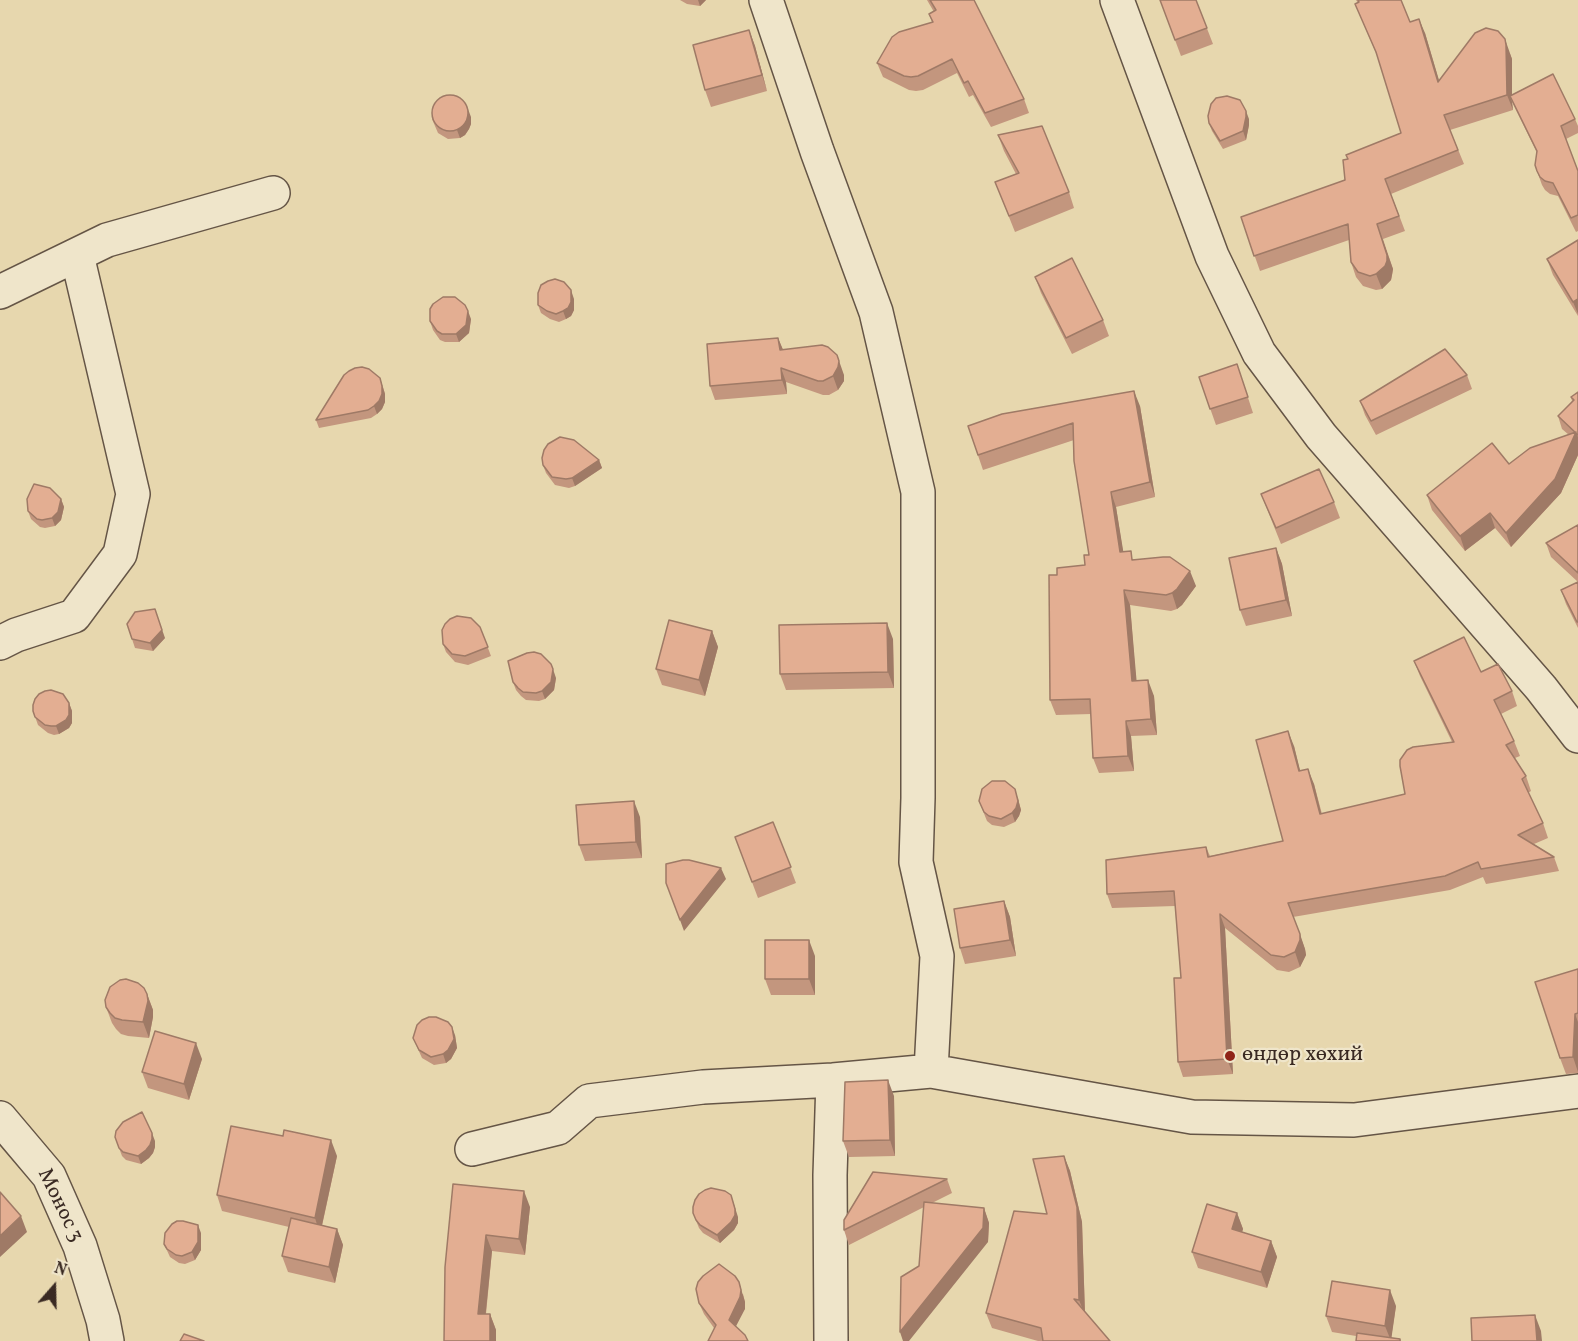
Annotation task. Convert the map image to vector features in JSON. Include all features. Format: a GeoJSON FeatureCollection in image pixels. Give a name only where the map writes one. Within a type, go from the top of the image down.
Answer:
{"type":"FeatureCollection","features":[{"type":"Feature","properties":{"kind":"street"},"geometry":{"type":"LineString","coordinates":[[766,0],[817,151],[876,312],[918,492],[916,862],[937,956],[931,1071]]}},
{"type":"Feature","properties":{"kind":"street"},"geometry":{"type":"LineString","coordinates":[[1117,0],[1212,256],[1259,353],[1321,436],[1541,688],[1578,736]]}},
{"type":"Feature","properties":{"kind":"street"},"geometry":{"type":"LineString","coordinates":[[0,292],[107,240],[273,193]]}},
{"type":"Feature","properties":{"kind":"street"},"geometry":{"type":"LineString","coordinates":[[0,643],[16,635],[74,616],[120,554],[133,494],[77,255]]}},
{"type":"Feature","properties":{"kind":"street"},"geometry":{"type":"LineString","coordinates":[[472,1149],[558,1128],[589,1101],[703,1087],[833,1080],[931,1071],[1192,1118],[1354,1120],[1578,1091]]}},
{"type":"Feature","properties":{"kind":"street"},"geometry":{"type":"LineString","coordinates":[[831,1341],[830,1175],[833,1080]]}},
{"type":"Feature","properties":{"kind":"street","name":"Монос 3"},"geometry":{"type":"LineString","coordinates":[[0,1118],[49,1176],[80,1246],[103,1320],[107,1341]]}},
{"type":"Feature","properties":{"kind":"building"},"geometry":{"type":"Polygon","coordinates":[[[930,0],[974,0],[1024,99],[985,113],[968,81],[964,83],[952,59],[918,76],[911,77],[877,63],[892,37],[899,32],[933,22],[929,14],[936,10],[930,0]]]}},
{"type":"Feature","properties":{"kind":"building"},"geometry":{"type":"Polygon","coordinates":[[[1160,0],[1196,0],[1207,28],[1175,40],[1160,0]]]}},
{"type":"Feature","properties":{"kind":"building"},"geometry":{"type":"Polygon","coordinates":[[[1358,0],[1401,0],[1410,22],[1419,19],[1438,82],[1475,33],[1486,28],[1498,31],[1505,39],[1506,45],[1507,95],[1444,115],[1458,150],[1385,179],[1399,216],[1377,224],[1387,261],[1376,274],[1370,276],[1358,272],[1351,262],[1348,224],[1254,256],[1241,217],[1345,180],[1343,160],[1348,159],[1346,155],[1401,133],[1376,52],[1355,4],[1359,2],[1358,0]]]}},
{"type":"Feature","properties":{"kind":"building"},"geometry":{"type":"Polygon","coordinates":[[[749,30],[762,75],[705,90],[693,45],[749,30]]]}},
{"type":"Feature","properties":{"kind":"building"},"geometry":{"type":"Polygon","coordinates":[[[1553,74],[1575,119],[1561,126],[1578,171],[1578,215],[1571,218],[1553,183],[1545,181],[1537,171],[1535,165],[1537,151],[1510,96],[1553,74]]]}},
{"type":"Feature","properties":{"kind":"building"},"geometry":{"type":"Polygon","coordinates":[[[450,95],[463,100],[468,113],[463,126],[450,131],[437,126],[432,113],[437,100],[450,95]]]}},
{"type":"Feature","properties":{"kind":"building"},"geometry":{"type":"Polygon","coordinates":[[[1227,96],[1240,100],[1246,111],[1246,117],[1243,131],[1220,141],[1209,123],[1208,116],[1211,104],[1216,98],[1227,96]]]}},
{"type":"Feature","properties":{"kind":"building"},"geometry":{"type":"Polygon","coordinates":[[[1042,126],[1069,192],[1009,216],[995,182],[1019,173],[998,135],[1042,126]]]}},
{"type":"Feature","properties":{"kind":"building"},"geometry":{"type":"Polygon","coordinates":[[[1578,240],[1578,299],[1573,302],[1547,259],[1578,240]]]}},
{"type":"Feature","properties":{"kind":"building"},"geometry":{"type":"Polygon","coordinates":[[[1072,258],[1103,320],[1066,338],[1035,277],[1072,258]]]}},
{"type":"Feature","properties":{"kind":"building"},"geometry":{"type":"Polygon","coordinates":[[[555,279],[564,282],[571,290],[571,302],[568,308],[556,314],[538,305],[541,285],[555,279]]]}},
{"type":"Feature","properties":{"kind":"building"},"geometry":{"type":"Polygon","coordinates":[[[443,297],[455,297],[465,305],[468,311],[466,325],[456,334],[442,334],[430,321],[430,309],[443,297]]]}},
{"type":"Feature","properties":{"kind":"building"},"geometry":{"type":"Polygon","coordinates":[[[778,338],[780,350],[822,345],[828,347],[837,355],[839,361],[833,376],[818,381],[781,368],[782,380],[710,386],[707,344],[778,338]]]}},
{"type":"Feature","properties":{"kind":"building"},"geometry":{"type":"Polygon","coordinates":[[[1445,349],[1467,375],[1371,421],[1360,401],[1445,349]]]}},
{"type":"Feature","properties":{"kind":"building"},"geometry":{"type":"Polygon","coordinates":[[[1237,364],[1248,397],[1210,409],[1199,377],[1237,364]]]}},
{"type":"Feature","properties":{"kind":"building"},"geometry":{"type":"Polygon","coordinates":[[[355,368],[369,369],[380,378],[382,394],[379,401],[368,410],[316,420],[344,375],[355,368]]]}},
{"type":"Feature","properties":{"kind":"building"},"geometry":{"type":"Polygon","coordinates":[[[1134,391],[1150,482],[1111,492],[1120,552],[1131,551],[1132,560],[1170,557],[1190,571],[1177,589],[1166,595],[1124,590],[1132,681],[1148,680],[1151,719],[1126,721],[1128,756],[1093,758],[1090,699],[1050,700],[1049,575],[1057,575],[1057,568],[1085,565],[1084,555],[1089,555],[1074,461],[1073,423],[978,455],[968,426],[1002,414],[1134,391]]]}},
{"type":"Feature","properties":{"kind":"building"},"geometry":{"type":"Polygon","coordinates":[[[1578,392],[1578,435],[1558,416],[1574,400],[1571,397],[1578,392]]]}},
{"type":"Feature","properties":{"kind":"building"},"geometry":{"type":"Polygon","coordinates":[[[1576,432],[1555,479],[1506,533],[1490,513],[1460,536],[1427,495],[1492,443],[1509,464],[1530,448],[1576,432]]]}},
{"type":"Feature","properties":{"kind":"building"},"geometry":{"type":"Polygon","coordinates":[[[560,437],[574,440],[599,460],[572,478],[552,477],[543,465],[542,458],[548,444],[560,437]]]}},
{"type":"Feature","properties":{"kind":"building"},"geometry":{"type":"Polygon","coordinates":[[[1319,469],[1334,502],[1276,528],[1261,494],[1319,469]]]}},
{"type":"Feature","properties":{"kind":"building"},"geometry":{"type":"Polygon","coordinates":[[[34,484],[50,488],[61,499],[58,512],[52,518],[37,519],[28,511],[27,499],[34,484]]]}},
{"type":"Feature","properties":{"kind":"building"},"geometry":{"type":"Polygon","coordinates":[[[1578,525],[1578,573],[1546,543],[1578,525]]]}},
{"type":"Feature","properties":{"kind":"building"},"geometry":{"type":"Polygon","coordinates":[[[1276,548],[1286,600],[1240,610],[1229,558],[1276,548]]]}},
{"type":"Feature","properties":{"kind":"building"},"geometry":{"type":"Polygon","coordinates":[[[1578,582],[1578,622],[1577,622],[1561,590],[1578,582]]]}},
{"type":"Feature","properties":{"kind":"building"},"geometry":{"type":"Polygon","coordinates":[[[155,609],[162,630],[150,643],[132,639],[127,624],[135,612],[155,609]]]}},
{"type":"Feature","properties":{"kind":"building"},"geometry":{"type":"Polygon","coordinates":[[[457,616],[471,618],[480,627],[488,647],[465,656],[452,654],[443,644],[442,630],[450,619],[457,616]]]}},
{"type":"Feature","properties":{"kind":"building"},"geometry":{"type":"Polygon","coordinates":[[[669,620],[712,631],[699,680],[656,669],[669,620]]]}},
{"type":"Feature","properties":{"kind":"building"},"geometry":{"type":"Polygon","coordinates":[[[887,623],[888,672],[780,674],[779,625],[887,623]]]}},
{"type":"Feature","properties":{"kind":"building"},"geometry":{"type":"Polygon","coordinates":[[[1464,637],[1481,672],[1498,664],[1512,691],[1494,700],[1514,741],[1506,745],[1526,776],[1522,779],[1543,823],[1518,835],[1554,857],[1481,869],[1478,862],[1445,876],[1288,903],[1300,934],[1300,940],[1295,952],[1284,957],[1271,955],[1220,914],[1227,1059],[1178,1062],[1174,978],[1181,978],[1174,891],[1107,894],[1106,860],[1206,847],[1208,857],[1283,841],[1256,740],[1288,731],[1299,771],[1308,769],[1320,814],[1405,794],[1400,760],[1407,750],[1413,747],[1454,742],[1414,661],[1464,637]]]}},
{"type":"Feature","properties":{"kind":"building"},"geometry":{"type":"Polygon","coordinates":[[[534,652],[541,654],[551,664],[553,669],[551,682],[542,691],[523,692],[513,682],[508,661],[534,652]]]}},
{"type":"Feature","properties":{"kind":"building"},"geometry":{"type":"Polygon","coordinates":[[[51,690],[63,694],[69,703],[69,715],[66,720],[56,726],[45,725],[35,717],[33,711],[35,699],[39,694],[51,690]]]}},
{"type":"Feature","properties":{"kind":"building"},"geometry":{"type":"Polygon","coordinates":[[[992,781],[1005,781],[1015,789],[1018,801],[1012,813],[1001,819],[984,812],[979,801],[982,789],[992,781]]]}},
{"type":"Feature","properties":{"kind":"building"},"geometry":{"type":"Polygon","coordinates":[[[634,801],[636,842],[579,845],[576,805],[634,801]]]}},
{"type":"Feature","properties":{"kind":"building"},"geometry":{"type":"Polygon","coordinates":[[[773,822],[791,867],[752,882],[735,837],[773,822]]]}},
{"type":"Feature","properties":{"kind":"building"},"geometry":{"type":"Polygon","coordinates":[[[683,860],[721,868],[680,920],[666,883],[666,864],[683,860]]]}},
{"type":"Feature","properties":{"kind":"building"},"geometry":{"type":"Polygon","coordinates":[[[1004,901],[1010,940],[960,948],[954,909],[1004,901]]]}},
{"type":"Feature","properties":{"kind":"building"},"geometry":{"type":"Polygon","coordinates":[[[765,940],[809,940],[809,979],[765,979],[765,940]]]}},
{"type":"Feature","properties":{"kind":"building"},"geometry":{"type":"Polygon","coordinates":[[[1578,969],[1578,1013],[1575,1014],[1573,1057],[1560,1058],[1535,982],[1578,969]]]}},
{"type":"Feature","properties":{"kind":"building"},"geometry":{"type":"Polygon","coordinates":[[[126,979],[138,983],[147,994],[148,1001],[143,1022],[115,1018],[106,1007],[105,1000],[110,987],[126,979]]]}},
{"type":"Feature","properties":{"kind":"building"},"geometry":{"type":"Polygon","coordinates":[[[429,1017],[448,1022],[452,1027],[454,1039],[443,1054],[431,1057],[419,1050],[413,1038],[417,1025],[429,1017]]]}},
{"type":"Feature","properties":{"kind":"building"},"geometry":{"type":"Polygon","coordinates":[[[155,1031],[196,1043],[184,1084],[142,1072],[155,1031]]]}},
{"type":"Feature","properties":{"kind":"building"},"geometry":{"type":"Polygon","coordinates":[[[888,1080],[890,1140],[843,1141],[845,1082],[888,1080]]]}},
{"type":"Feature","properties":{"kind":"building"},"geometry":{"type":"Polygon","coordinates":[[[142,1112],[152,1133],[150,1145],[138,1156],[123,1152],[115,1137],[116,1131],[123,1122],[142,1112]]]}},
{"type":"Feature","properties":{"kind":"building"},"geometry":{"type":"Polygon","coordinates":[[[231,1126],[283,1136],[284,1130],[331,1140],[315,1218],[217,1195],[231,1126]]]}},
{"type":"Feature","properties":{"kind":"building"},"geometry":{"type":"Polygon","coordinates":[[[1064,1156],[1077,1207],[1079,1300],[1074,1299],[1110,1341],[1043,1341],[1041,1328],[986,1313],[1014,1211],[1047,1214],[1033,1159],[1064,1156]]]}},
{"type":"Feature","properties":{"kind":"building"},"geometry":{"type":"Polygon","coordinates":[[[873,1172],[947,1179],[844,1230],[844,1220],[873,1172]]]}},
{"type":"Feature","properties":{"kind":"building"},"geometry":{"type":"Polygon","coordinates":[[[453,1184],[524,1191],[519,1239],[486,1235],[478,1314],[490,1314],[490,1341],[444,1341],[445,1267],[453,1184]]]}},
{"type":"Feature","properties":{"kind":"building"},"geometry":{"type":"Polygon","coordinates":[[[711,1188],[731,1195],[735,1209],[731,1222],[717,1235],[700,1225],[693,1213],[695,1200],[699,1194],[711,1188]]]}},
{"type":"Feature","properties":{"kind":"building"},"geometry":{"type":"Polygon","coordinates":[[[0,1192],[21,1216],[0,1236],[0,1192]]]}},
{"type":"Feature","properties":{"kind":"building"},"geometry":{"type":"Polygon","coordinates":[[[924,1202],[984,1208],[983,1228],[900,1332],[901,1277],[919,1266],[924,1202]]]}},
{"type":"Feature","properties":{"kind":"building"},"geometry":{"type":"Polygon","coordinates":[[[1207,1204],[1237,1213],[1232,1229],[1271,1241],[1261,1272],[1192,1252],[1207,1204]]]}},
{"type":"Feature","properties":{"kind":"building"},"geometry":{"type":"Polygon","coordinates":[[[291,1218],[337,1229],[329,1267],[282,1256],[291,1218]]]}},
{"type":"Feature","properties":{"kind":"building"},"geometry":{"type":"Polygon","coordinates":[[[177,1221],[198,1225],[198,1242],[192,1252],[182,1256],[167,1249],[164,1244],[165,1233],[177,1221]]]}},
{"type":"Feature","properties":{"kind":"building"},"geometry":{"type":"Polygon","coordinates":[[[719,1264],[739,1282],[740,1297],[729,1320],[745,1335],[748,1341],[708,1341],[716,1325],[699,1303],[696,1289],[703,1276],[719,1264]]]}},
{"type":"Feature","properties":{"kind":"building"},"geometry":{"type":"Polygon","coordinates":[[[1332,1281],[1390,1290],[1385,1326],[1326,1316],[1332,1281]]]}},
{"type":"Feature","properties":{"kind":"building"},"geometry":{"type":"Polygon","coordinates":[[[1535,1315],[1537,1341],[1472,1341],[1471,1318],[1535,1315]]]}},
{"type":"Feature","properties":{"kind":"building"},"geometry":{"type":"Polygon","coordinates":[[[1357,1333],[1400,1339],[1400,1341],[1356,1341],[1357,1333]]]}},
{"type":"Feature","properties":{"kind":"building"},"geometry":{"type":"Polygon","coordinates":[[[184,1334],[204,1341],[180,1341],[184,1334]]]}},
{"type":"Feature","properties":{"kind":"place","name":"өндөр хөхий"},"geometry":{"type":"Point","coordinates":[1230,1056]}}]}
